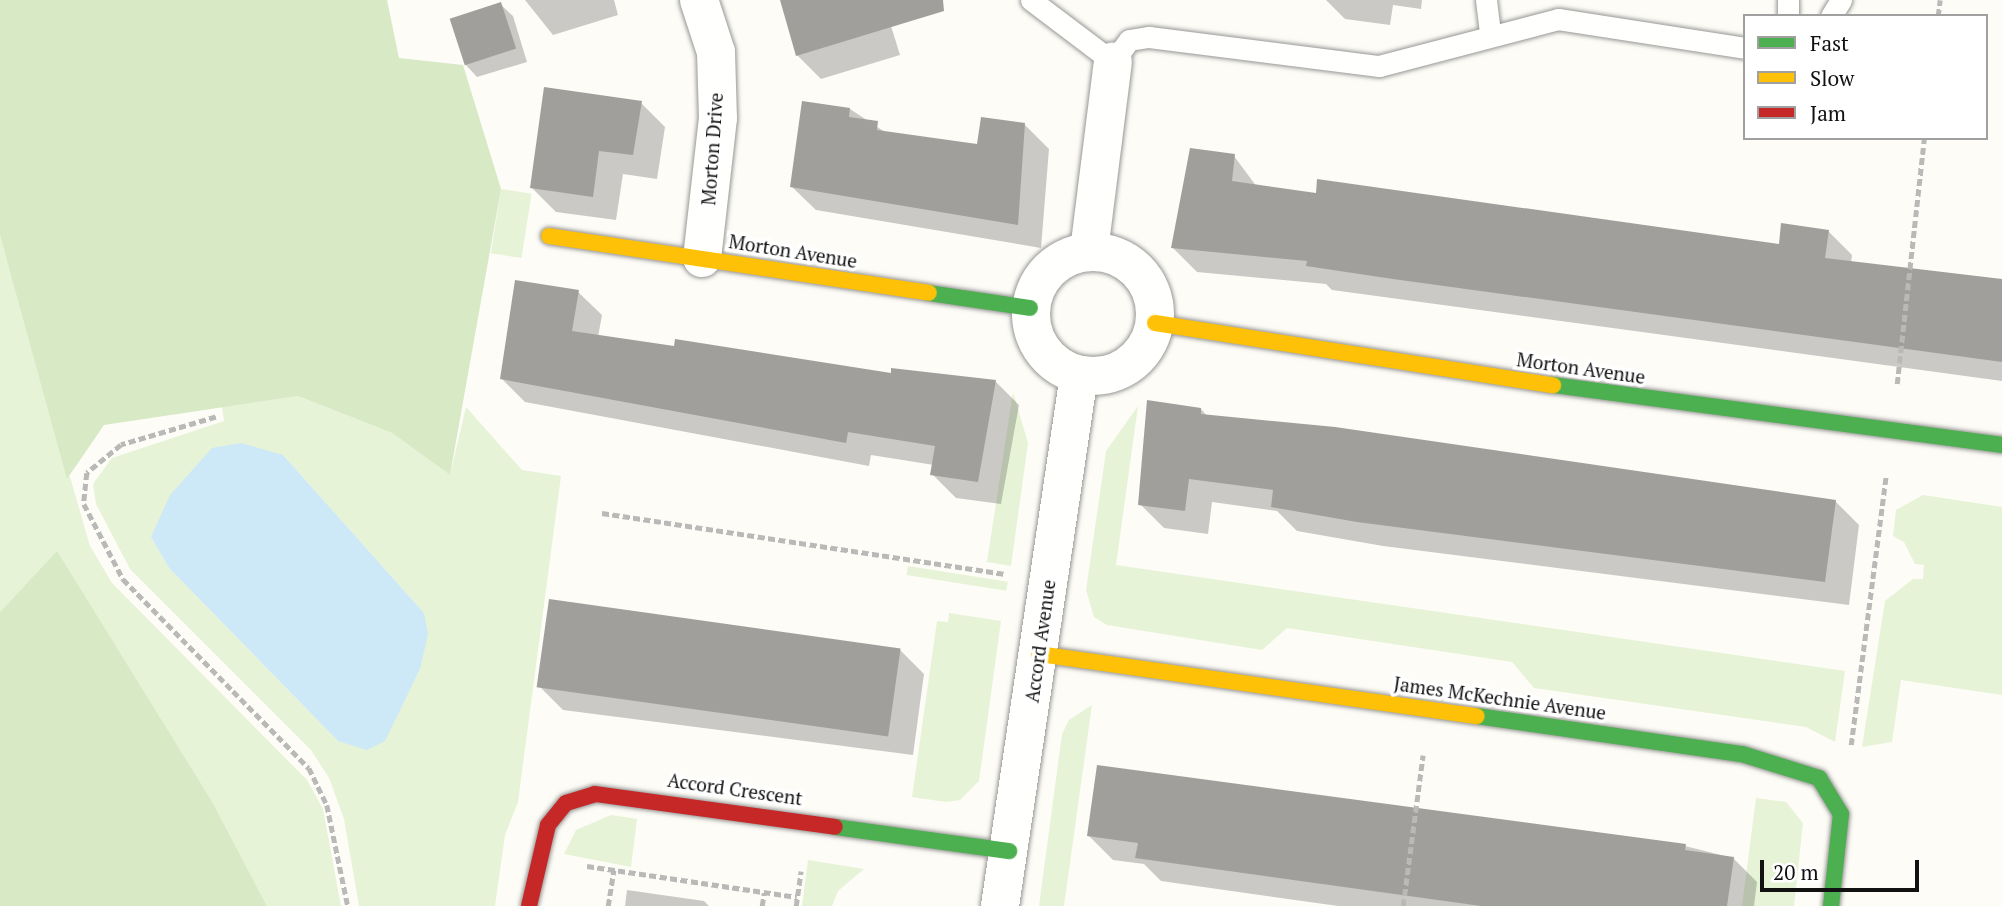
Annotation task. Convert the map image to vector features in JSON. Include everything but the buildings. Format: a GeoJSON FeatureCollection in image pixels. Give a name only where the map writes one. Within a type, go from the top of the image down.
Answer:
{"type":"FeatureCollection","features":[{"type":"Feature","properties":{"kind":"street","name":"Morton Drive"},"geometry":{"type":"LineString","coordinates":[[699,0],[716,52],[718,118],[702,258]]}},
{"type":"Feature","properties":{"kind":"street"},"geometry":{"type":"LineString","coordinates":[[1088,251],[1113,62]]}},
{"type":"Feature","properties":{"kind":"street","name":"Morton Avenue"},"geometry":{"type":"LineString","coordinates":[[549,236],[1030,308]]}},
{"type":"Feature","properties":{"kind":"street"},"geometry":{"type":"LineString","coordinates":[[1088,251],[1130,263],[1146,279],[1155,323],[1149,343],[1128,366],[1100,377],[1079,375],[1062,369],[1037,343],[1030,308],[1050,269],[1088,251]]}},
{"type":"Feature","properties":{"kind":"street","name":"Morton Avenue"},"geometry":{"type":"LineString","coordinates":[[1155,323],[2002,445]]}},
{"type":"Feature","properties":{"kind":"street","name":"Accord Avenue"},"geometry":{"type":"LineString","coordinates":[[1000,906],[1079,375]]}},
{"type":"Feature","properties":{"kind":"street","name":"James McKechnie Avenue"},"geometry":{"type":"LineString","coordinates":[[1039,654],[1742,754],[1819,778],[1842,814]]}},
{"type":"Feature","properties":{"kind":"street","name":"Accord Crescent"},"geometry":{"type":"LineString","coordinates":[[529,906],[536,859],[548,825],[566,803],[596,794],[1009,851]]}},
{"type":"Feature","properties":{"kind":"street"},"geometry":{"type":"LineString","coordinates":[[1831,906],[1842,814]]}},
{"type":"Feature","properties":{"kind":"lane"},"geometry":{"type":"LineString","coordinates":[[1031,0],[1113,62],[1129,40],[1149,37],[1379,66],[1490,32],[1558,19],[1743,48]]}},
{"type":"Feature","properties":{"kind":"lane"},"geometry":{"type":"LineString","coordinates":[[1486,0],[1490,32]]}},
{"type":"Feature","properties":{"kind":"path"},"geometry":{"type":"LineString","coordinates":[[1842,814],[1892,430],[1924,140]]}},
{"type":"Feature","properties":{"kind":"path"},"geometry":{"type":"LineString","coordinates":[[216,417],[121,446],[86,473],[84,504],[123,579],[309,768],[327,805],[348,906]]}},
{"type":"Feature","properties":{"kind":"path"},"geometry":{"type":"LineString","coordinates":[[602,513],[1049,582]]}},
{"type":"Feature","properties":{"kind":"path"},"geometry":{"type":"LineString","coordinates":[[1403,906],[1430,709]]}},
{"type":"Feature","properties":{"kind":"path"},"geometry":{"type":"LineString","coordinates":[[536,859],[797,897]]}},
{"type":"Feature","properties":{"kind":"path"},"geometry":{"type":"LineString","coordinates":[[608,906],[614,870]]}},
{"type":"Feature","properties":{"kind":"path"},"geometry":{"type":"LineString","coordinates":[[762,906],[764,892]]}},
{"type":"Feature","properties":{"kind":"green space"},"geometry":{"type":"Polygon","coordinates":[[[0,0],[387,0],[399,58],[463,65],[501,189],[450,475],[392,433],[298,396],[104,425],[67,479],[0,235],[0,0]]]}},
{"type":"Feature","properties":{"kind":"green space"},"geometry":{"type":"Polygon","coordinates":[[[501,189],[532,194],[521,258],[491,253],[501,189]]]}},
{"type":"Feature","properties":{"kind":"green space"},"geometry":{"type":"Polygon","coordinates":[[[0,235],[90,546],[112,583],[307,780],[323,809],[341,906],[267,906],[213,803],[57,552],[0,612],[0,235]]]}},
{"type":"Feature","properties":{"kind":"green space"},"geometry":{"type":"Polygon","coordinates":[[[1013,392],[1028,443],[1011,566],[987,562],[1013,392]]]}},
{"type":"Feature","properties":{"kind":"green space"},"geometry":{"type":"Polygon","coordinates":[[[298,396],[392,433],[450,475],[466,407],[522,470],[561,476],[518,802],[505,835],[495,906],[359,906],[344,819],[329,778],[311,750],[130,569],[96,504],[93,484],[112,458],[224,421],[222,407],[298,396]],[[283,455],[151,537],[169,568],[338,741],[384,741],[420,669],[424,613],[283,455]]]}},
{"type":"Feature","properties":{"kind":"green space"},"geometry":{"type":"Polygon","coordinates":[[[1138,406],[1116,565],[1845,671],[1835,742],[1806,727],[1534,688],[1512,662],[1287,628],[1262,650],[1107,625],[1094,617],[1086,590],[1106,451],[1138,406]]]}},
{"type":"Feature","properties":{"kind":"green space"},"geometry":{"type":"Polygon","coordinates":[[[1923,495],[2002,507],[2002,695],[1901,680],[1892,742],[1862,747],[1885,601],[1913,579],[1923,579],[1924,565],[1915,564],[1904,542],[1893,536],[1896,510],[1923,495]]]}},
{"type":"Feature","properties":{"kind":"green space"},"geometry":{"type":"Polygon","coordinates":[[[57,551],[213,803],[267,906],[0,906],[0,612],[57,551]]]}},
{"type":"Feature","properties":{"kind":"green space"},"geometry":{"type":"Polygon","coordinates":[[[908,566],[1008,582],[1006,591],[907,575],[908,566]]]}},
{"type":"Feature","properties":{"kind":"green space"},"geometry":{"type":"Polygon","coordinates":[[[949,613],[1001,621],[979,781],[960,800],[946,802],[912,797],[937,621],[948,622],[949,613]]]}},
{"type":"Feature","properties":{"kind":"green space"},"geometry":{"type":"Polygon","coordinates":[[[1092,705],[1064,906],[1039,906],[1062,734],[1069,720],[1092,705]]]}},
{"type":"Feature","properties":{"kind":"green space"},"geometry":{"type":"Polygon","coordinates":[[[1756,798],[1786,802],[1803,823],[1794,906],[1742,906],[1756,798]]]}},
{"type":"Feature","properties":{"kind":"green space"},"geometry":{"type":"Polygon","coordinates":[[[611,815],[637,819],[631,867],[564,854],[576,830],[611,815]]]}},
{"type":"Feature","properties":{"kind":"green space"},"geometry":{"type":"Polygon","coordinates":[[[808,860],[864,869],[838,891],[832,906],[802,906],[808,860]]]}},
{"type":"Feature","properties":{"kind":"water"},"geometry":{"type":"Polygon","coordinates":[[[241,443],[283,455],[424,613],[428,634],[420,669],[385,741],[367,750],[338,741],[169,568],[151,537],[170,495],[212,448],[241,443]]]}},
{"type":"Feature","properties":{"kind":"traffic: fast"},"geometry":{"type":"LineString","coordinates":[[929,293],[1030,308]]}},
{"type":"Feature","properties":{"kind":"traffic: fast"},"geometry":{"type":"LineString","coordinates":[[1553,385],[2002,445]]}},
{"type":"Feature","properties":{"kind":"traffic: fast"},"geometry":{"type":"LineString","coordinates":[[1477,716],[1742,754],[1819,778],[1841,814],[1831,906]]}},
{"type":"Feature","properties":{"kind":"traffic: fast"},"geometry":{"type":"LineString","coordinates":[[835,827],[1009,851]]}},
{"type":"Feature","properties":{"kind":"traffic: slow"},"geometry":{"type":"LineString","coordinates":[[549,236],[929,293]]}},
{"type":"Feature","properties":{"kind":"traffic: slow"},"geometry":{"type":"LineString","coordinates":[[1155,323],[1553,385]]}},
{"type":"Feature","properties":{"kind":"traffic: slow"},"geometry":{"type":"LineString","coordinates":[[1039,654],[1477,716]]}},
{"type":"Feature","properties":{"kind":"traffic: jam"},"geometry":{"type":"LineString","coordinates":[[529,906],[548,825],[566,803],[595,794],[835,827]]}}]}
